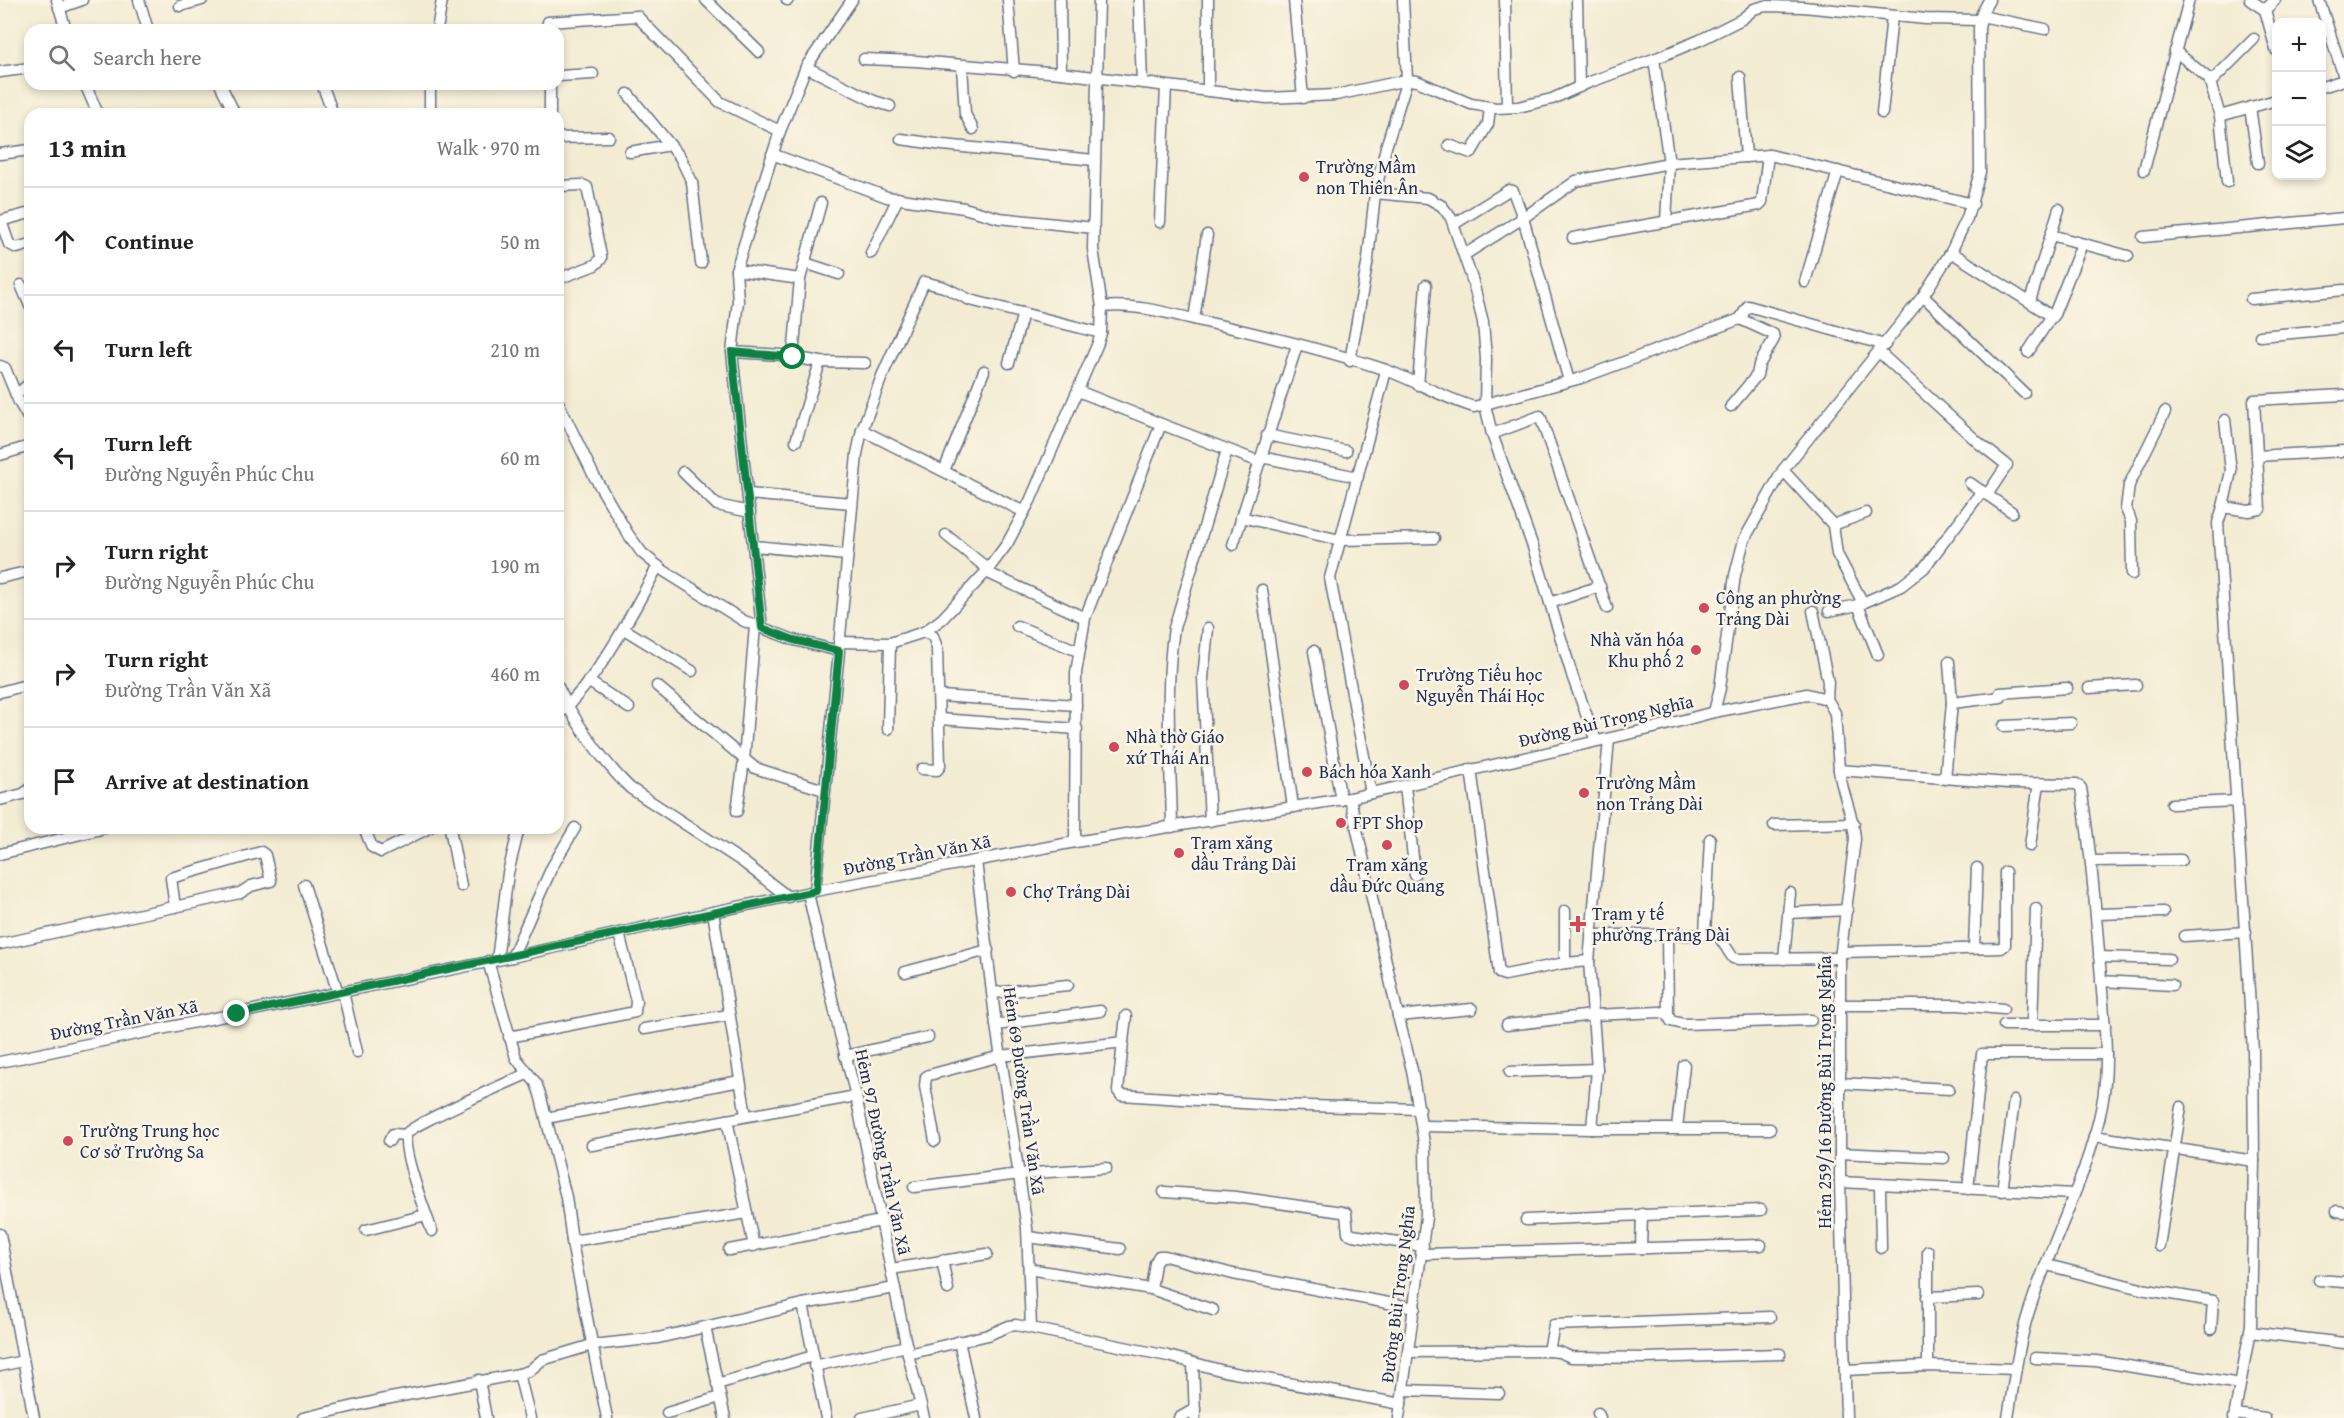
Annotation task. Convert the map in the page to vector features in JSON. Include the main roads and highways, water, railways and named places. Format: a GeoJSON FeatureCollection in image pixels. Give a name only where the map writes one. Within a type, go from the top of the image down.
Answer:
{"type":"FeatureCollection","features":[{"type":"Feature","properties":{"kind":"place","name":"Trường Mầm non Thiên Ân"},"geometry":{"type":"Point","coordinates":[1304,177]}},
{"type":"Feature","properties":{"kind":"place","name":"Công an phường Trảng Dài"},"geometry":{"type":"Point","coordinates":[1704,608]}},
{"type":"Feature","properties":{"kind":"place","name":"Nhà văn hóa Khu phố 2"},"geometry":{"type":"Point","coordinates":[1696,650]}},
{"type":"Feature","properties":{"kind":"place","name":"Trường Tiểu học Nguyễn Thái Học"},"geometry":{"type":"Point","coordinates":[1404,685]}},
{"type":"Feature","properties":{"kind":"place","name":"Nhà thờ Giáo xứ Thái An"},"geometry":{"type":"Point","coordinates":[1114,747]}},
{"type":"Feature","properties":{"kind":"place","name":"Bách hóa Xanh"},"geometry":{"type":"Point","coordinates":[1307,772]}},
{"type":"Feature","properties":{"kind":"place","name":"Trường Mầm non Trảng Dài"},"geometry":{"type":"Point","coordinates":[1584,793]}},
{"type":"Feature","properties":{"kind":"place","name":"FPT Shop"},"geometry":{"type":"Point","coordinates":[1341,823]}},
{"type":"Feature","properties":{"kind":"place","name":"Trạm xăng dầu Đức Quang"},"geometry":{"type":"Point","coordinates":[1387,845]}},
{"type":"Feature","properties":{"kind":"place","name":"Trạm xăng dầu Trảng Dài"},"geometry":{"type":"Point","coordinates":[1179,853]}},
{"type":"Feature","properties":{"kind":"place","name":"Chợ Trảng Dài"},"geometry":{"type":"Point","coordinates":[1011,892]}},
{"type":"Feature","properties":{"kind":"place","name":"Trạm y tế phường Trảng Dài"},"geometry":{"type":"Point","coordinates":[1578,924]}},
{"type":"Feature","properties":{"kind":"place","name":"Trường Trung học Cơ sở Trường Sa"},"geometry":{"type":"Point","coordinates":[68,1141]}}]}
